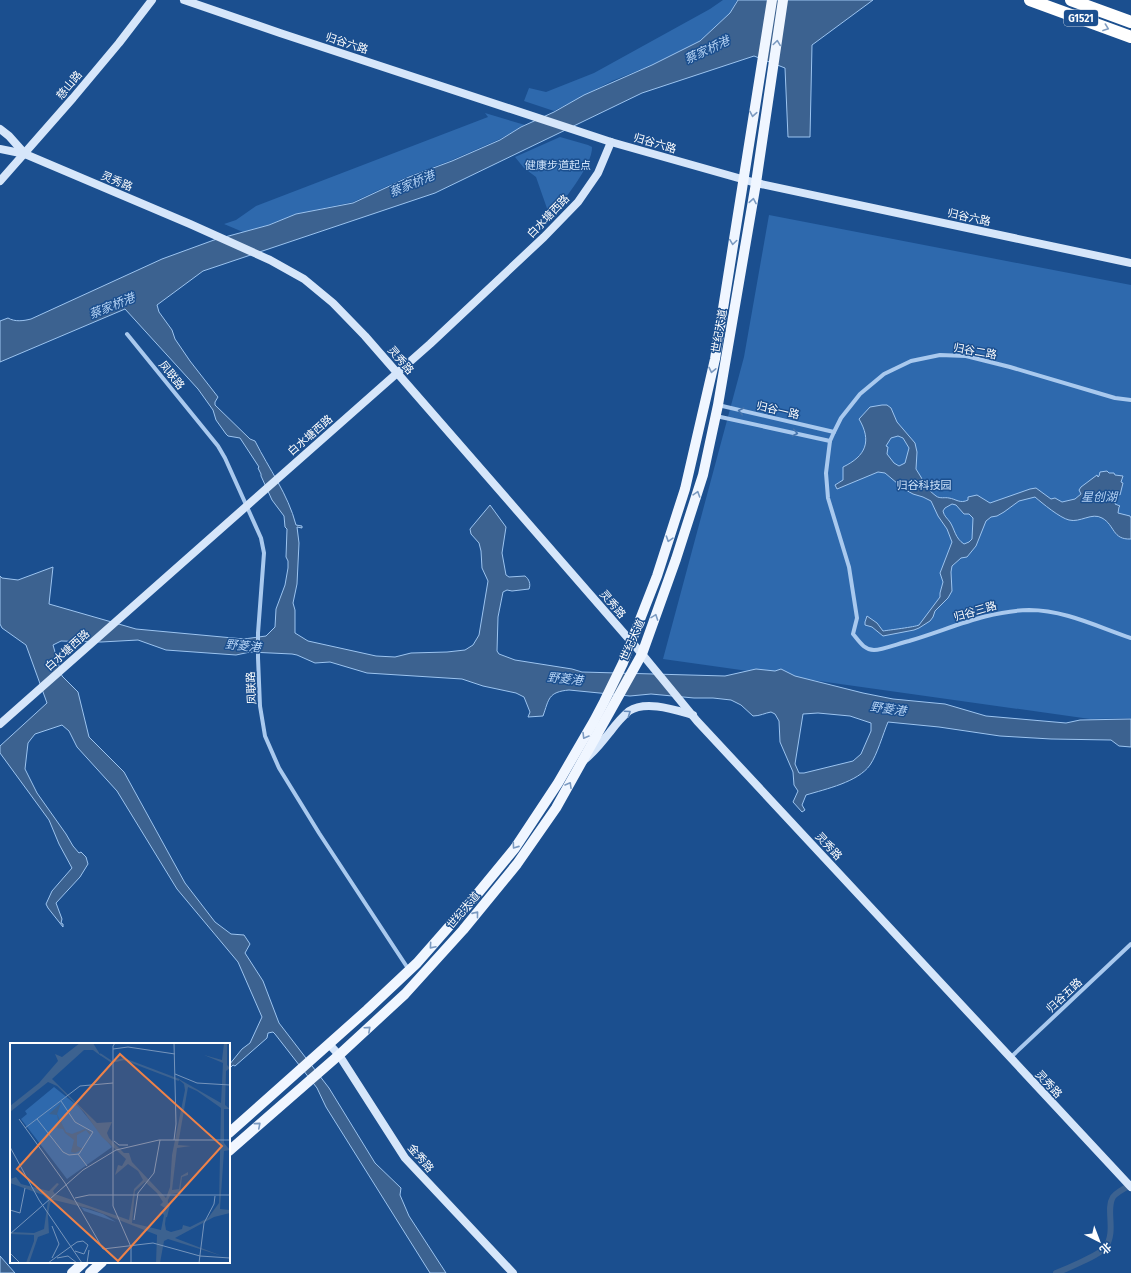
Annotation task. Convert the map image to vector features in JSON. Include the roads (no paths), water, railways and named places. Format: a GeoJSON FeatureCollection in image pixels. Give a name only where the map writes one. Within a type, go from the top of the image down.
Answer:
{"type":"FeatureCollection","features":[{"type":"Feature","properties":{"kind":"highway","name":"G1521"},"geometry":{"type":"LineString","coordinates":[[1030,0],[1131,37]]}},
{"type":"Feature","properties":{"kind":"highway","name":"G1521"},"geometry":{"type":"LineString","coordinates":[[1071,0],[1131,22]]}},
{"type":"Feature","properties":{"kind":"main road","name":"世纪大道"},"geometry":{"type":"LineString","coordinates":[[230,1150],[339,1055],[405,994],[463,930],[517,864],[556,808],[582,761],[608,705],[657,576],[685,489],[714,359],[772,0]]}},
{"type":"Feature","properties":{"kind":"main road","name":"世纪大道"},"geometry":{"type":"LineString","coordinates":[[230,1132],[410,970],[474,898],[514,848],[558,783],[594,721],[608,705],[642,654],[676,559],[703,475],[716,416],[756,183],[783,0]]}},
{"type":"Feature","properties":{"kind":"main road"},"geometry":{"type":"LineString","coordinates":[[72,1273],[83,1263]]}},
{"type":"Feature","properties":{"kind":"main road"},"geometry":{"type":"LineString","coordinates":[[90,1273],[101,1263]]}},
{"type":"Feature","properties":{"kind":"street","name":"慈山路"},"geometry":{"type":"LineString","coordinates":[[0,181],[119,43],[152,0]]}},
{"type":"Feature","properties":{"kind":"street","name":"归谷六路"},"geometry":{"type":"LineString","coordinates":[[184,0],[570,129],[743,180],[1131,264]]}},
{"type":"Feature","properties":{"kind":"street","name":"灵秀路"},"geometry":{"type":"LineString","coordinates":[[0,129],[9,136],[24,154]]}},
{"type":"Feature","properties":{"kind":"street","name":"白水塘西路"},"geometry":{"type":"LineString","coordinates":[[0,724],[397,372],[544,238],[578,202],[598,173],[611,142]]}},
{"type":"Feature","properties":{"kind":"street","name":"灵秀路"},"geometry":{"type":"LineString","coordinates":[[0,149],[24,154],[266,258],[304,279],[333,303],[366,336],[642,654],[692,715],[1131,1187]]}},
{"type":"Feature","properties":{"kind":"street","name":"凤联路"},"geometry":{"type":"LineString","coordinates":[[127,334],[218,446],[228,464],[261,538],[264,553],[258,632],[258,658],[260,706],[265,736],[279,768],[319,833],[410,970]]}},
{"type":"Feature","properties":{"kind":"street","name":"归谷二路"},"geometry":{"type":"LineString","coordinates":[[853,634],[857,618],[849,567],[828,498],[826,473],[830,441],[842,418],[860,394],[884,374],[911,361],[940,355],[966,356],[1010,367],[1115,398],[1131,400]]}},
{"type":"Feature","properties":{"kind":"street","name":"归谷一路"},"geometry":{"type":"LineString","coordinates":[[718,405],[834,432]]}},
{"type":"Feature","properties":{"kind":"street","name":"归谷一路"},"geometry":{"type":"LineString","coordinates":[[716,416],[830,441]]}},
{"type":"Feature","properties":{"kind":"street","name":"归谷三路"},"geometry":{"type":"LineString","coordinates":[[853,634],[863,646],[873,650],[931,635],[968,620],[994,613],[1029,610],[1052,612],[1080,619],[1131,638]]}},
{"type":"Feature","properties":{"kind":"street"},"geometry":{"type":"LineString","coordinates":[[582,761],[594,753],[618,721],[630,710],[648,706],[668,707],[692,715]]}},
{"type":"Feature","properties":{"kind":"street","name":"归谷五路"},"geometry":{"type":"LineString","coordinates":[[1010,1058],[1131,944]]}},
{"type":"Feature","properties":{"kind":"street","name":"金秀路"},"geometry":{"type":"LineString","coordinates":[[329,1044],[339,1055],[405,1158],[512,1273]]}},
{"type":"Feature","properties":{"kind":"water"},"geometry":{"type":"Polygon","coordinates":[[[738,0],[873,0],[812,45],[810,137],[788,137],[785,68],[754,56],[642,93],[435,193],[203,271],[157,305],[159,312],[172,330],[175,339],[218,397],[215,405],[250,439],[255,441],[283,492],[293,514],[296,525],[302,526],[302,528],[297,527],[299,543],[297,584],[293,603],[295,610],[295,633],[308,641],[376,656],[395,657],[411,653],[465,650],[473,645],[479,635],[488,581],[482,568],[479,543],[471,534],[470,529],[490,505],[506,527],[502,553],[506,575],[509,577],[525,576],[530,583],[529,589],[512,591],[507,590],[503,592],[498,617],[497,651],[499,654],[515,660],[582,672],[725,676],[756,669],[775,671],[781,669],[795,676],[863,693],[893,699],[945,704],[986,716],[1066,723],[1080,720],[1131,719],[1131,747],[1119,746],[1111,740],[1000,736],[939,727],[888,722],[875,756],[865,771],[841,784],[806,795],[802,805],[805,810],[802,812],[793,802],[798,791],[794,785],[793,772],[780,742],[779,721],[775,714],[771,712],[753,716],[741,705],[731,700],[651,694],[630,696],[569,690],[562,691],[550,697],[543,716],[528,717],[530,712],[524,697],[516,693],[483,686],[462,679],[367,673],[330,662],[315,663],[292,654],[250,652],[236,655],[166,650],[138,640],[101,642],[61,641],[53,645],[62,676],[78,692],[89,737],[124,772],[185,883],[215,922],[231,934],[244,935],[250,944],[245,953],[263,981],[279,1023],[329,1088],[375,1163],[401,1188],[400,1195],[409,1216],[446,1273],[430,1273],[326,1107],[317,1088],[275,1034],[273,1032],[268,1033],[267,1038],[235,1066],[233,1065],[230,1068],[230,1064],[242,1049],[250,1043],[262,1017],[238,962],[177,889],[117,791],[77,747],[69,731],[62,725],[35,734],[28,743],[25,769],[37,793],[73,846],[79,853],[81,852],[86,857],[88,864],[80,877],[56,903],[62,919],[61,923],[63,924],[63,927],[46,904],[52,891],[72,868],[59,844],[49,820],[0,753],[0,746],[47,703],[26,645],[2,628],[0,624],[0,576],[2,578],[18,580],[53,567],[49,604],[136,629],[244,639],[266,636],[275,627],[276,609],[285,585],[288,568],[288,561],[286,557],[287,529],[285,527],[284,516],[272,500],[261,476],[259,467],[240,438],[228,436],[226,434],[216,420],[213,410],[198,389],[125,309],[0,362],[0,321],[8,318],[19,321],[31,319],[162,259],[214,240],[269,225],[296,214],[353,203],[409,177],[452,161],[500,140],[521,127],[554,112],[584,95],[652,65],[700,41],[730,13],[738,0]],[[818,713],[803,714],[795,764],[799,773],[853,761],[861,754],[871,731],[871,723],[850,716],[818,713]]]}},
{"type":"Feature","properties":{"kind":"water","name":"星创湖"},"geometry":{"type":"Polygon","coordinates":[[[887,405],[891,408],[897,422],[915,443],[917,452],[916,469],[924,482],[924,485],[938,497],[963,502],[968,500],[968,497],[977,495],[990,503],[1036,488],[1051,499],[1055,498],[1062,502],[1075,499],[1081,494],[1079,490],[1081,487],[1097,475],[1098,477],[1100,472],[1107,471],[1109,473],[1114,473],[1115,475],[1123,476],[1120,495],[1118,494],[1115,504],[1120,506],[1118,513],[1130,516],[1131,518],[1131,539],[1125,539],[1117,535],[1106,521],[1098,516],[1073,521],[1065,519],[1035,497],[1019,501],[1004,512],[997,516],[991,517],[986,521],[976,546],[967,557],[961,558],[952,566],[952,591],[948,598],[935,611],[930,621],[914,630],[883,636],[872,627],[865,625],[867,616],[877,623],[883,631],[919,625],[940,597],[943,582],[940,573],[952,542],[947,529],[938,516],[931,501],[904,489],[885,473],[878,472],[837,489],[835,485],[843,480],[843,467],[851,463],[862,453],[866,441],[863,427],[859,419],[870,407],[887,405]],[[898,436],[891,438],[886,446],[888,447],[887,454],[894,463],[899,466],[905,463],[909,448],[903,438],[898,436]],[[952,504],[945,508],[943,513],[950,522],[957,537],[964,544],[972,539],[973,518],[969,514],[964,514],[956,505],[952,504]]]}},
{"type":"Feature","properties":{"kind":"water"},"geometry":{"type":"Polygon","coordinates":[[[0,1256],[15,1273],[0,1273],[0,1256]]]}},
{"type":"Feature","properties":{"kind":"waterway"},"geometry":{"type":"LineString","coordinates":[[1056,1273],[1089,1258],[1105,1248],[1110,1235],[1110,1208],[1113,1197],[1131,1185]]}},
{"type":"Feature","properties":{"kind":"water label","name":"蔡家桥港"},"geometry":{"type":"Point","coordinates":[707,50]}},
{"type":"Feature","properties":{"kind":"water label","name":"蔡家桥港"},"geometry":{"type":"Point","coordinates":[412,184]}},
{"type":"Feature","properties":{"kind":"water label","name":"蔡家桥港"},"geometry":{"type":"Point","coordinates":[112,306]}},
{"type":"Feature","properties":{"kind":"water label","name":"野菱港"},"geometry":{"type":"Point","coordinates":[243,646]}},
{"type":"Feature","properties":{"kind":"water label","name":"野菱港"},"geometry":{"type":"Point","coordinates":[565,679]}},
{"type":"Feature","properties":{"kind":"water label","name":"野菱港"},"geometry":{"type":"Point","coordinates":[888,709]}},
{"type":"Feature","properties":{"kind":"park label","name":"健康步道起点"},"geometry":{"type":"Point","coordinates":[558,165]}},
{"type":"Feature","properties":{"kind":"park label","name":"归谷科技园"},"geometry":{"type":"Point","coordinates":[924,485]}}]}
